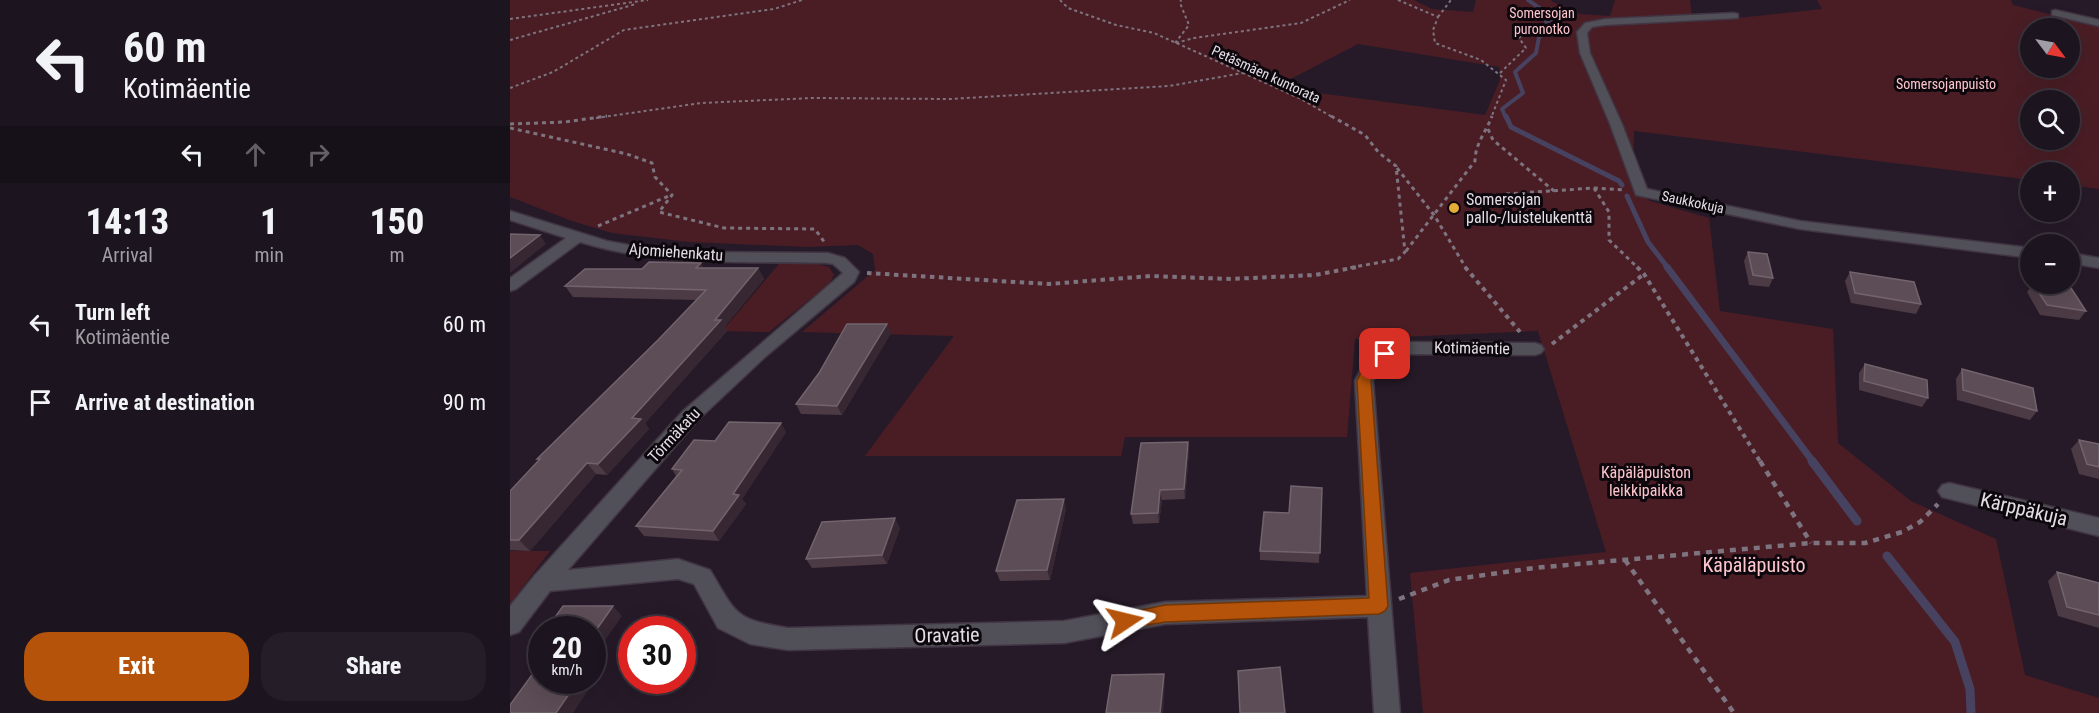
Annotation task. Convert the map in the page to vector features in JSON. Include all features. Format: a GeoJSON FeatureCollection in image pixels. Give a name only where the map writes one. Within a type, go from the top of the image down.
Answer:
{"type":"FeatureCollection","features":[{"type":"Feature","properties":{"kind":"street"},"geometry":{"type":"LineString","coordinates":[[2055,13],[2099,23]]}},
{"type":"Feature","properties":{"kind":"street","name":"Saukkokuja"},"geometry":{"type":"LineString","coordinates":[[1734,16],[1605,22],[1589,25],[1582,32],[1585,53],[1616,124],[1641,192],[1811,226],[2020,252]]}},
{"type":"Feature","properties":{"kind":"street","name":"Ajomiehenkatu"},"geometry":{"type":"LineString","coordinates":[[510,215],[543,224],[576,238],[633,251],[828,258],[845,266]]}},
{"type":"Feature","properties":{"kind":"street"},"geometry":{"type":"LineString","coordinates":[[510,286],[576,238]]}},
{"type":"Feature","properties":{"kind":"street"},"geometry":{"type":"LineString","coordinates":[[2080,260],[2099,263]]}},
{"type":"Feature","properties":{"kind":"street","name":"Törmäkatu"},"geometry":{"type":"LineString","coordinates":[[510,624],[543,582],[690,416],[759,353],[848,279],[845,266]]}},
{"type":"Feature","properties":{"kind":"street","name":"Kotimäentie"},"geometry":{"type":"LineString","coordinates":[[1387,713],[1364,381],[1373,360],[1397,348],[1535,349]]}},
{"type":"Feature","properties":{"kind":"street","name":"Kärppäkuja"},"geometry":{"type":"LineString","coordinates":[[1949,491],[2099,527]]}},
{"type":"Feature","properties":{"kind":"street","name":"Oravatie"},"geometry":{"type":"LineString","coordinates":[[543,582],[678,569],[702,577],[727,620],[750,633],[788,639],[1064,632],[1165,614],[1379,606]]}},
{"type":"Feature","properties":{"kind":"path"},"geometry":{"type":"LineString","coordinates":[[510,40],[616,12],[648,0]]}},
{"type":"Feature","properties":{"kind":"path"},"geometry":{"type":"LineString","coordinates":[[510,88],[553,72],[624,30],[774,9],[802,0]]}},
{"type":"Feature","properties":{"kind":"path","name":"Petäsmäen kuntorata"},"geometry":{"type":"LineString","coordinates":[[1060,0],[1068,8],[1116,25],[1154,33],[1299,98],[1365,135],[1379,153],[1396,166],[1434,214],[1463,265],[1535,349]]}},
{"type":"Feature","properties":{"kind":"path"},"geometry":{"type":"LineString","coordinates":[[1175,43],[1189,25],[1180,3],[1181,0]]}},
{"type":"Feature","properties":{"kind":"path"},"geometry":{"type":"LineString","coordinates":[[1175,43],[1194,38],[1301,22],[1350,0]]}},
{"type":"Feature","properties":{"kind":"path"},"geometry":{"type":"LineString","coordinates":[[1398,0],[1438,17]]}},
{"type":"Feature","properties":{"kind":"path"},"geometry":{"type":"LineString","coordinates":[[672,195],[658,212],[724,228],[815,229],[845,266],[1049,284],[1151,276],[1231,279],[1315,275],[1398,259],[1475,161],[1475,148],[1484,139],[1497,96],[1506,80],[1483,58],[1435,44],[1432,35],[1433,25],[1451,0]]}},
{"type":"Feature","properties":{"kind":"path"},"geometry":{"type":"LineString","coordinates":[[510,19],[642,2]]}},
{"type":"Feature","properties":{"kind":"path"},"geometry":{"type":"LineString","coordinates":[[1500,73],[1526,48],[1519,38],[1523,34]]}},
{"type":"Feature","properties":{"kind":"path"},"geometry":{"type":"LineString","coordinates":[[510,126],[565,122],[700,103],[813,98],[950,99],[1169,86],[1244,73]]}},
{"type":"Feature","properties":{"kind":"path"},"geometry":{"type":"LineString","coordinates":[[510,126],[627,154],[652,163],[655,177],[672,195]]}},
{"type":"Feature","properties":{"kind":"path"},"geometry":{"type":"LineString","coordinates":[[1488,128],[1493,140],[1555,191]]}},
{"type":"Feature","properties":{"kind":"path"},"geometry":{"type":"LineString","coordinates":[[1396,166],[1405,252]]}},
{"type":"Feature","properties":{"kind":"path"},"geometry":{"type":"LineString","coordinates":[[1506,194],[1594,188],[1641,192]]}},
{"type":"Feature","properties":{"kind":"path"},"geometry":{"type":"LineString","coordinates":[[1594,188],[1609,206],[1611,223],[1609,240],[1644,274],[1811,543]]}},
{"type":"Feature","properties":{"kind":"path"},"geometry":{"type":"LineString","coordinates":[[576,238],[672,195]]}},
{"type":"Feature","properties":{"kind":"path"},"geometry":{"type":"LineString","coordinates":[[1535,349],[1554,343],[1644,274]]}},
{"type":"Feature","properties":{"kind":"path"},"geometry":{"type":"LineString","coordinates":[[1379,606],[1449,580],[1624,560],[1811,543],[1865,543],[1902,532],[1920,522],[1949,491]]}},
{"type":"Feature","properties":{"kind":"path"},"geometry":{"type":"LineString","coordinates":[[1624,560],[1734,713]]}},
{"type":"Feature","properties":{"kind":"green space"},"geometry":{"type":"Polygon","coordinates":[[[510,0],[1414,0],[1432,9],[1473,12],[1476,0],[1552,0],[1579,14],[1610,16],[1615,0],[1690,0],[1692,19],[1719,20],[1822,9],[1817,0],[2011,0],[2013,5],[2064,18],[2020,18],[2020,78],[2080,78],[2080,22],[2099,27],[2099,189],[2080,186],[2080,162],[2020,162],[2020,179],[1634,131],[1632,189],[1650,201],[1709,218],[1720,311],[1833,329],[1838,443],[1911,501],[1996,539],[2025,675],[2099,698],[2099,713],[1423,713],[1410,573],[1606,552],[1538,331],[1355,339],[1347,437],[1125,437],[1121,456],[865,456],[954,336],[802,332],[875,270],[873,254],[858,245],[808,247],[689,242],[612,233],[572,221],[510,197],[510,0]],[[1358,44],[1283,83],[1287,87],[1303,91],[1485,115],[1500,80],[1499,67],[1358,44]]]}},
{"type":"Feature","properties":{"kind":"green space"},"geometry":{"type":"Polygon","coordinates":[[[812,263],[829,267],[834,275],[829,284],[769,332],[722,331],[779,264],[812,263]]]}},
{"type":"Feature","properties":{"kind":"green space"},"geometry":{"type":"Polygon","coordinates":[[[510,551],[550,551],[510,604],[510,551]]]}},
{"type":"Feature","properties":{"kind":"building"},"geometry":{"type":"Polygon","coordinates":[[[510,234],[540,235],[510,258],[510,234]]]}},
{"type":"Feature","properties":{"kind":"building"},"geometry":{"type":"Polygon","coordinates":[[[1748,252],[1767,254],[1773,278],[1753,275],[1748,252]]]}},
{"type":"Feature","properties":{"kind":"building"},"geometry":{"type":"Polygon","coordinates":[[[649,262],[701,263],[696,268],[758,268],[715,320],[721,320],[632,418],[641,419],[598,464],[587,463],[519,540],[510,540],[510,491],[540,459],[537,459],[706,290],[565,286],[585,269],[642,269],[649,262]]]}},
{"type":"Feature","properties":{"kind":"building"},"geometry":{"type":"Polygon","coordinates":[[[1850,272],[1914,282],[1921,304],[1855,293],[1850,272]]]}},
{"type":"Feature","properties":{"kind":"building"},"geometry":{"type":"Polygon","coordinates":[[[2040,294],[2075,294],[2086,311],[2047,305],[2040,294]]]}},
{"type":"Feature","properties":{"kind":"building"},"geometry":{"type":"Polygon","coordinates":[[[847,324],[887,324],[837,406],[796,404],[819,373],[847,324]]]}},
{"type":"Feature","properties":{"kind":"building"},"geometry":{"type":"Polygon","coordinates":[[[1865,364],[1927,380],[1928,398],[1864,381],[1865,364]]]}},
{"type":"Feature","properties":{"kind":"building"},"geometry":{"type":"Polygon","coordinates":[[[1962,369],[2033,388],[2037,411],[1963,390],[1962,369]]]}},
{"type":"Feature","properties":{"kind":"building"},"geometry":{"type":"Polygon","coordinates":[[[729,422],[781,423],[733,494],[739,495],[713,531],[636,526],[682,470],[672,469],[694,440],[715,441],[729,422]]]}},
{"type":"Feature","properties":{"kind":"building"},"geometry":{"type":"Polygon","coordinates":[[[2079,440],[2099,444],[2099,467],[2087,464],[2079,440]]]}},
{"type":"Feature","properties":{"kind":"building"},"geometry":{"type":"Polygon","coordinates":[[[1188,442],[1184,489],[1160,490],[1158,513],[1131,514],[1141,443],[1188,442]]]}},
{"type":"Feature","properties":{"kind":"building"},"geometry":{"type":"Polygon","coordinates":[[[1291,486],[1322,488],[1320,553],[1260,551],[1264,512],[1289,513],[1291,486]]]}},
{"type":"Feature","properties":{"kind":"building"},"geometry":{"type":"Polygon","coordinates":[[[1064,499],[1047,570],[996,571],[1017,500],[1064,499]]]}},
{"type":"Feature","properties":{"kind":"building"},"geometry":{"type":"Polygon","coordinates":[[[895,518],[882,555],[806,559],[822,522],[895,518]]]}},
{"type":"Feature","properties":{"kind":"building"},"geometry":{"type":"Polygon","coordinates":[[[2057,572],[2099,583],[2099,615],[2067,607],[2057,572]]]}},
{"type":"Feature","properties":{"kind":"building"},"geometry":{"type":"Polygon","coordinates":[[[563,606],[613,606],[606,616],[556,616],[563,606]]]}},
{"type":"Feature","properties":{"kind":"building"},"geometry":{"type":"Polygon","coordinates":[[[1280,667],[1285,713],[1240,713],[1238,671],[1280,667]]]}},
{"type":"Feature","properties":{"kind":"building"},"geometry":{"type":"Polygon","coordinates":[[[1164,674],[1160,713],[1106,713],[1112,675],[1164,674]]]}},
{"type":"Feature","properties":{"kind":"building"},"geometry":{"type":"Polygon","coordinates":[[[528,680],[528,694],[569,694],[556,713],[510,713],[510,705],[528,680]]]}},
{"type":"Feature","properties":{"kind":"waterway"},"geometry":{"type":"LineString","coordinates":[[1506,118],[1502,109],[1523,93],[1515,72],[1536,53],[1539,37],[1553,30],[1546,21],[1552,19],[1551,16],[1528,0]]}},
{"type":"Feature","properties":{"kind":"waterway"},"geometry":{"type":"LineString","coordinates":[[1506,116],[1511,127],[1619,181],[1622,185]]}},
{"type":"Feature","properties":{"kind":"waterway"},"geometry":{"type":"LineString","coordinates":[[1627,196],[1648,242],[1668,268]]}},
{"type":"Feature","properties":{"kind":"waterway"},"geometry":{"type":"LineString","coordinates":[[1667,267],[1814,463]]}},
{"type":"Feature","properties":{"kind":"waterway"},"geometry":{"type":"LineString","coordinates":[[1812,461],[1857,521]]}},
{"type":"Feature","properties":{"kind":"waterway"},"geometry":{"type":"LineString","coordinates":[[1887,556],[1955,642],[1970,689],[1971,713]]}},
{"type":"Feature","properties":{"kind":"place","name":"Somersojan pallo-/luistelukenttä"},"geometry":{"type":"Point","coordinates":[1454,208]}},
{"type":"Feature","properties":{"kind":"route"},"geometry":{"type":"LineString","coordinates":[[1125,621],[1165,614],[1379,606],[1364,381],[1373,360],[1385,354]]}},
{"type":"Feature","properties":{"kind":"park label","name":"Somersojan puronotko"},"geometry":{"type":"Point","coordinates":[1542,22]}},
{"type":"Feature","properties":{"kind":"park label","name":"Somersojanpuisto"},"geometry":{"type":"Point","coordinates":[1946,84]}},
{"type":"Feature","properties":{"kind":"park label","name":"Käpäläpuiston leikkipaikka"},"geometry":{"type":"Point","coordinates":[1646,481]}},
{"type":"Feature","properties":{"kind":"park label","name":"Käpäläpuisto"},"geometry":{"type":"Point","coordinates":[1754,565]}}]}
